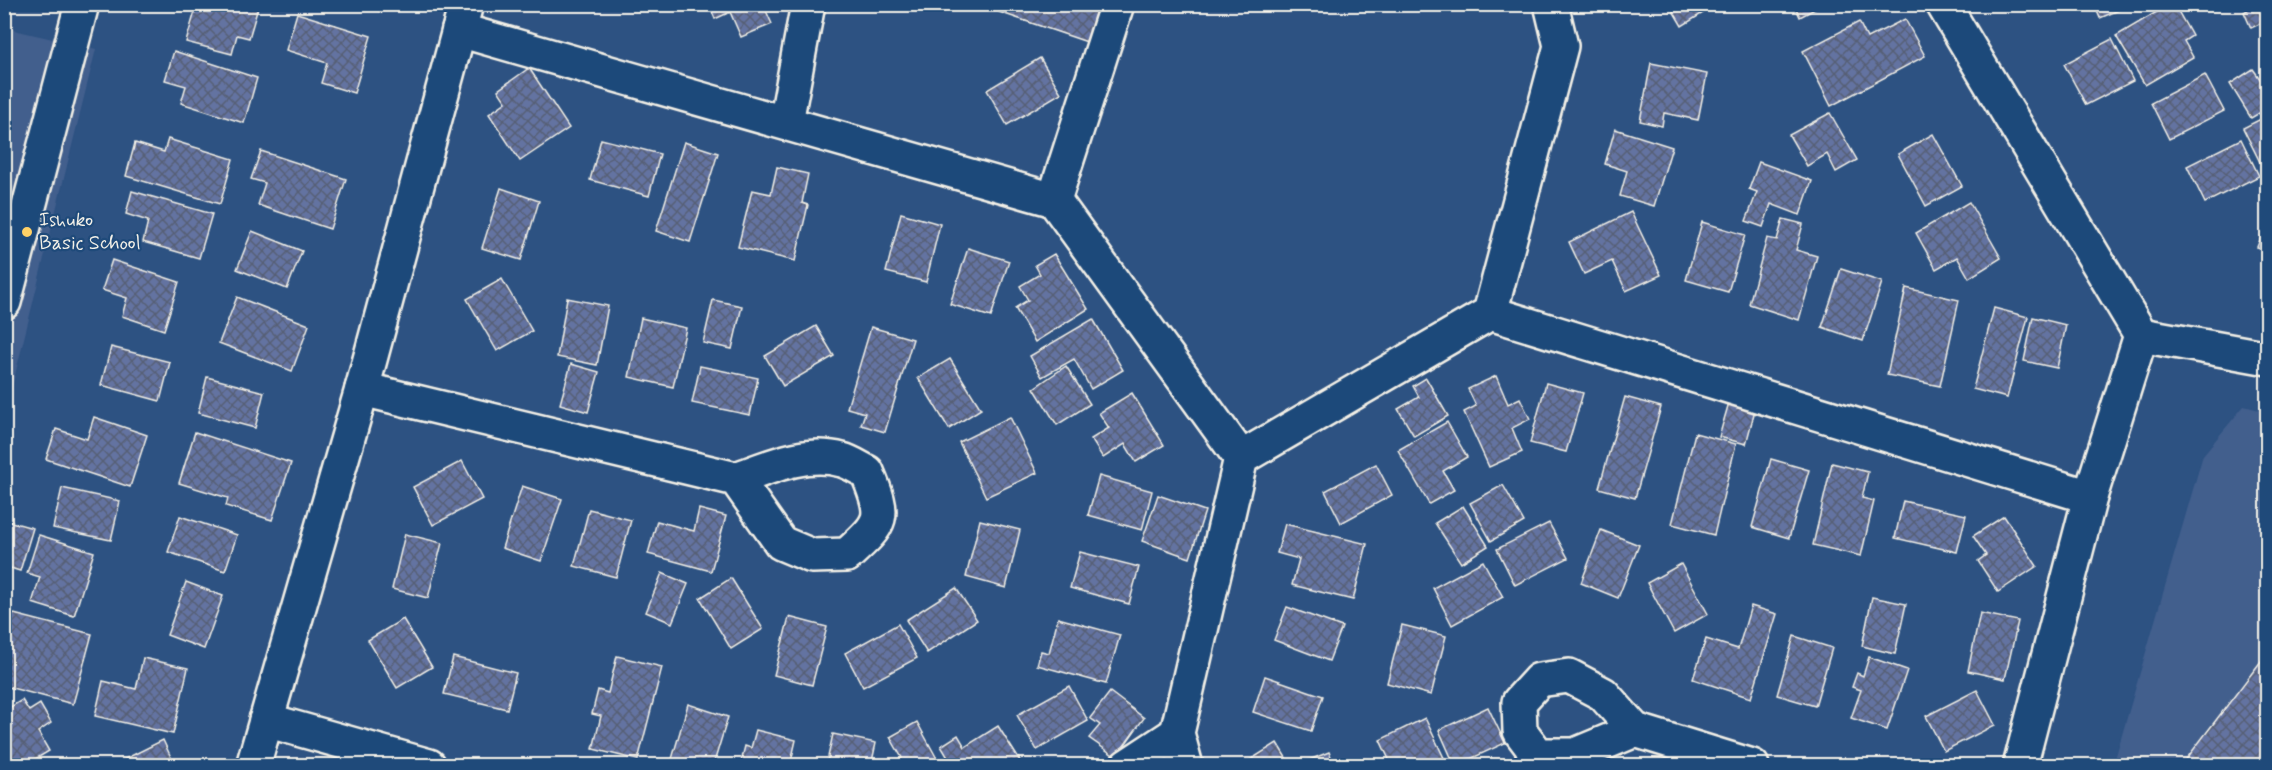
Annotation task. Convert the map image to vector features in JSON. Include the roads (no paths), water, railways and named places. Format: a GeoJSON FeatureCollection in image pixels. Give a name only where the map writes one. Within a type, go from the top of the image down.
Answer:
{"type":"FeatureCollection","features":[{"type":"Feature","properties":{"kind":"street"},"geometry":{"type":"LineString","coordinates":[[4,302],[82,4]]}},
{"type":"Feature","properties":{"kind":"street"},"geometry":{"type":"LineString","coordinates":[[786,122],[808,4]]}},
{"type":"Feature","properties":{"kind":"street"},"geometry":{"type":"LineString","coordinates":[[1054,200],[1117,4]]}},
{"type":"Feature","properties":{"kind":"street"},"geometry":{"type":"LineString","coordinates":[[1186,765],[1177,733],[1241,458],[1490,313],[1562,45],[1551,4]]}},
{"type":"Feature","properties":{"kind":"street"},"geometry":{"type":"LineString","coordinates":[[1943,4],[2141,335],[2091,497],[2020,765]]}},
{"type":"Feature","properties":{"kind":"street"},"geometry":{"type":"LineString","coordinates":[[253,765],[362,389],[462,17],[786,122],[1054,200],[1241,458]]}},
{"type":"Feature","properties":{"kind":"street"},"geometry":{"type":"LineString","coordinates":[[1490,313],[2091,497]]}},
{"type":"Feature","properties":{"kind":"street"},"geometry":{"type":"LineString","coordinates":[[2141,335],[2268,358]]}},
{"type":"Feature","properties":{"kind":"street"},"geometry":{"type":"LineString","coordinates":[[362,389],[736,479]]}},
{"type":"Feature","properties":{"kind":"street"},"geometry":{"type":"LineString","coordinates":[[266,720],[429,765]]}},
{"type":"Feature","properties":{"kind":"street"},"geometry":{"type":"LineString","coordinates":[[1635,730],[1752,765]]}},
{"type":"Feature","properties":{"kind":"street"},"geometry":{"type":"LineString","coordinates":[[1126,765],[1177,733]]}},
{"type":"Feature","properties":{"kind":"place","name":"Ishuko Basic School"},"geometry":{"type":"Point","coordinates":[27,232]}}]}
